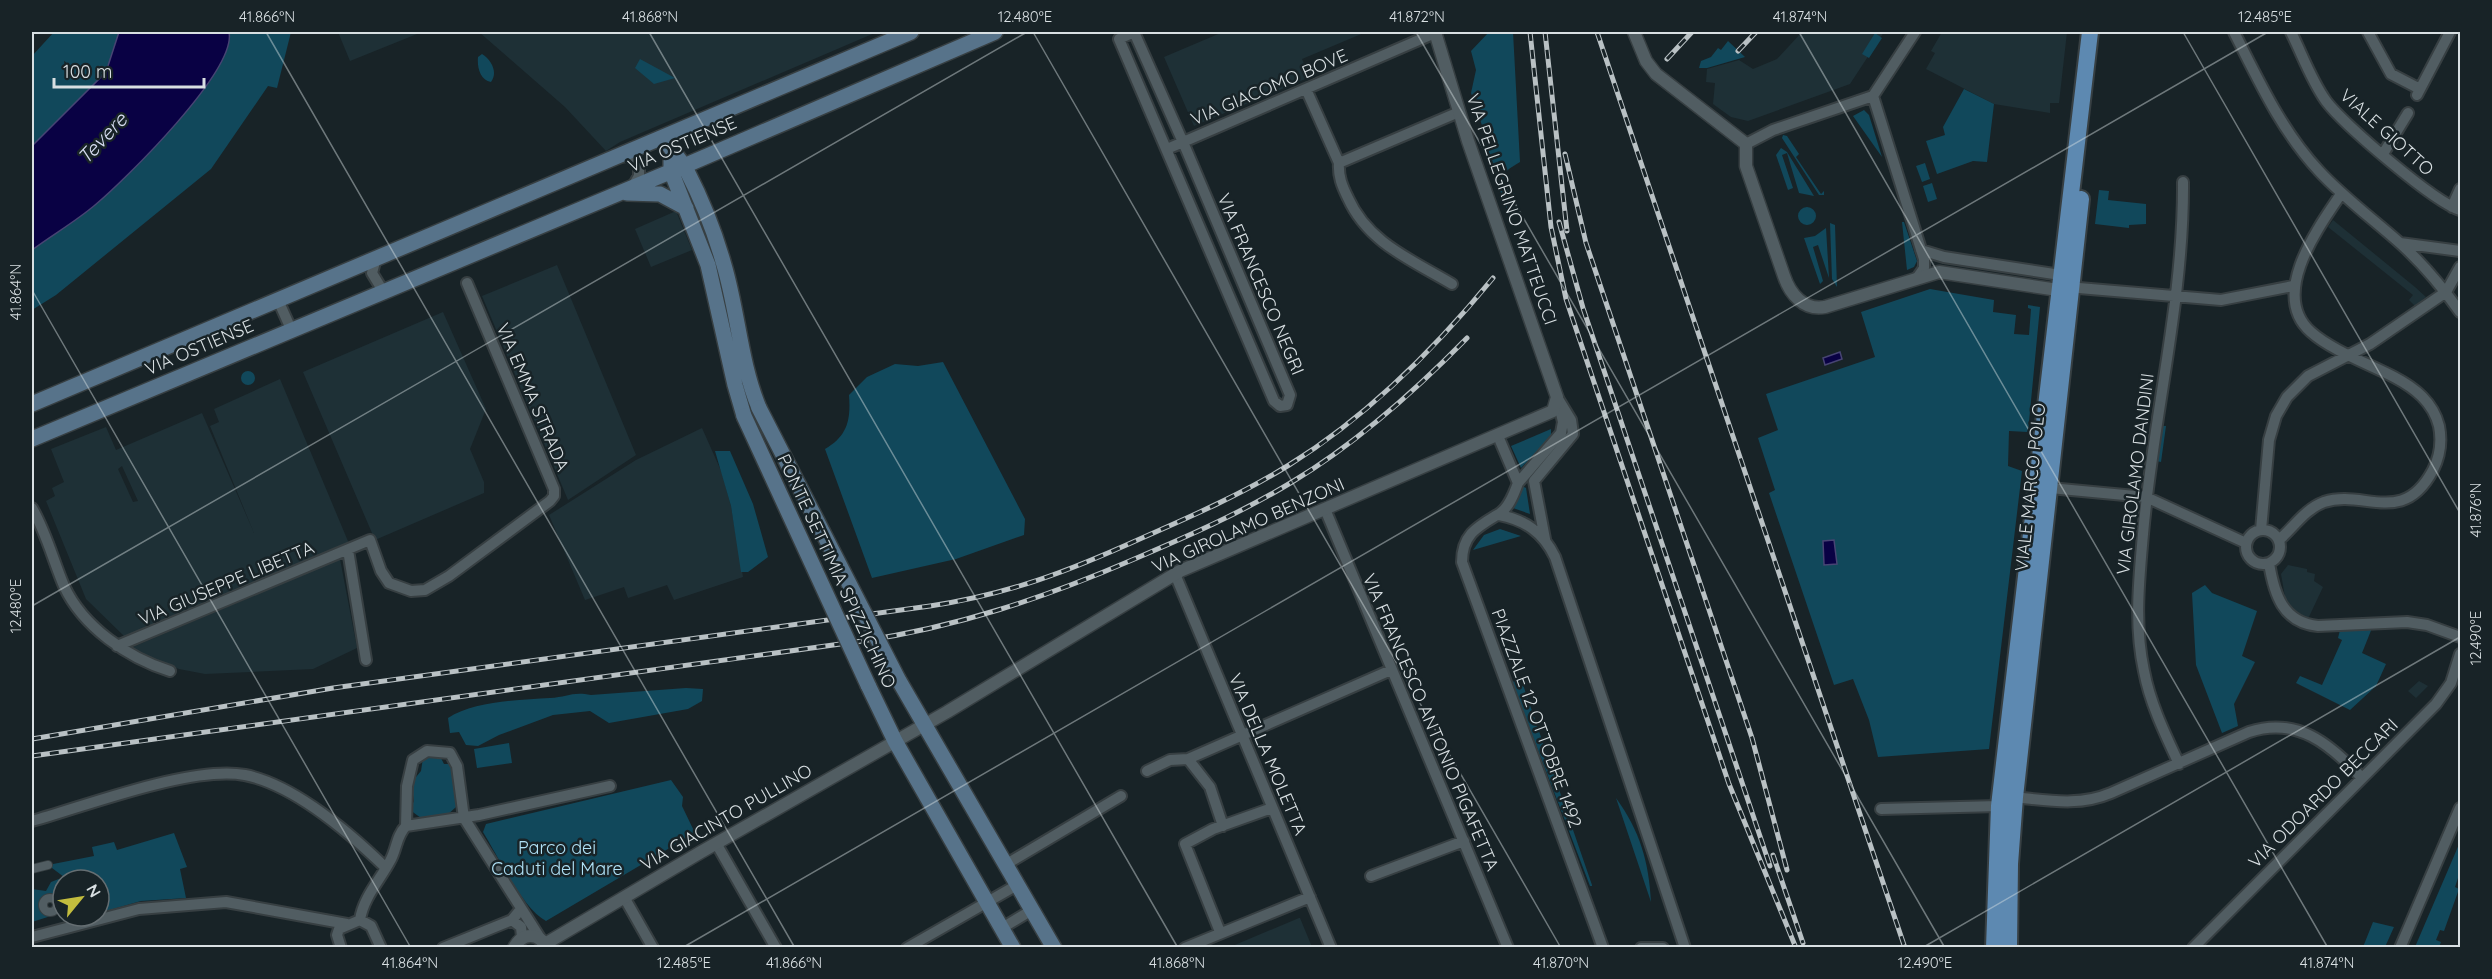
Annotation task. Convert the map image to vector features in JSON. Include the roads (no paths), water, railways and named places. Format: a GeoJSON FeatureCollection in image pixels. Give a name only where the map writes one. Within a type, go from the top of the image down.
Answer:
{"type":"FeatureCollection","features":[{"type":"Feature","properties":{"kind":"main road","name":"VIA OSTIENSE"},"geometry":{"type":"LineString","coordinates":[[32,404],[911,32]]}},
{"type":"Feature","properties":{"kind":"main road","name":"VIA OSTIENSE"},"geometry":{"type":"LineString","coordinates":[[32,439],[677,169],[995,32]]}},
{"type":"Feature","properties":{"kind":"main road","name":"VIALE MARCO POLO"},"geometry":{"type":"LineString","coordinates":[[1995,948],[1994,917],[1999,806],[2063,284],[2090,32]]}},
{"type":"Feature","properties":{"kind":"main road","name":"VIALE MARCO POLO"},"geometry":{"type":"LineString","coordinates":[[2009,948],[2010,856],[2050,488],[2063,284],[2099,32]]}},
{"type":"Feature","properties":{"kind":"main road"},"geometry":{"type":"LineString","coordinates":[[664,137],[677,169]]}},
{"type":"Feature","properties":{"kind":"main road","name":"PONTE SETTIMIA SPIZZICHINO"},"geometry":{"type":"LineString","coordinates":[[677,169],[686,208],[711,275],[732,376],[744,416],[895,741],[1013,948]]}},
{"type":"Feature","properties":{"kind":"main road","name":"PONTE SETTIMIA SPIZZICHINO"},"geometry":{"type":"LineString","coordinates":[[677,169],[724,266],[748,378],[759,408],[917,715],[1054,948]]}},
{"type":"Feature","properties":{"kind":"main road"},"geometry":{"type":"LineString","coordinates":[[615,194],[654,193],[686,208]]}},
{"type":"Feature","properties":{"kind":"street","name":"VIA FRANCESCO NEGRI"},"geometry":{"type":"LineString","coordinates":[[1134,32],[1183,142],[1290,395],[1287,405],[1280,406],[1274,401],[1119,39],[1134,32]]}},
{"type":"Feature","properties":{"kind":"street","name":"VIA GIACOMO BOVE"},"geometry":{"type":"LineString","coordinates":[[1183,142],[1435,32]]}},
{"type":"Feature","properties":{"kind":"street","name":"VIA PELLEGRINO MATTEUCCI"},"geometry":{"type":"LineString","coordinates":[[1435,32],[1459,112],[1557,397]]}},
{"type":"Feature","properties":{"kind":"street"},"geometry":{"type":"LineString","coordinates":[[1746,144],[1773,130],[1873,96],[1915,32]]}},
{"type":"Feature","properties":{"kind":"street"},"geometry":{"type":"LineString","coordinates":[[2234,32],[2282,125],[2303,153],[2341,194],[2400,243],[2446,292],[2460,312]]}},
{"type":"Feature","properties":{"kind":"street","name":"VIALE GIOTTO"},"geometry":{"type":"LineString","coordinates":[[2291,32],[2331,108],[2383,154],[2456,209]]}},
{"type":"Feature","properties":{"kind":"street"},"geometry":{"type":"LineString","coordinates":[[2368,32],[2391,74],[2419,92],[2450,32]]}},
{"type":"Feature","properties":{"kind":"street"},"geometry":{"type":"LineString","coordinates":[[1635,33],[1646,61],[1656,74],[1746,144]]}},
{"type":"Feature","properties":{"kind":"street"},"geometry":{"type":"LineString","coordinates":[[1306,89],[1339,163],[1338,174],[1345,192],[1367,230],[1385,244],[1452,284]]}},
{"type":"Feature","properties":{"kind":"street"},"geometry":{"type":"LineString","coordinates":[[1873,96],[1921,250],[1924,266],[1917,278]]}},
{"type":"Feature","properties":{"kind":"street"},"geometry":{"type":"LineString","coordinates":[[1339,163],[1459,112]]}},
{"type":"Feature","properties":{"kind":"street"},"geometry":{"type":"LineString","coordinates":[[2383,154],[2408,113]]}},
{"type":"Feature","properties":{"kind":"street"},"geometry":{"type":"LineString","coordinates":[[1167,149],[1183,142]]}},
{"type":"Feature","properties":{"kind":"street"},"geometry":{"type":"LineString","coordinates":[[1746,144],[1744,158],[1747,171],[1785,280],[1798,299],[1812,307],[1825,307],[1942,272],[2175,297],[2228,300],[2293,286]]}},
{"type":"Feature","properties":{"kind":"street"},"geometry":{"type":"LineString","coordinates":[[620,156],[632,157],[638,163],[639,176],[633,187]]}},
{"type":"Feature","properties":{"kind":"street","name":"VIA GIROLAMO DANDINI"},"geometry":{"type":"LineString","coordinates":[[2179,764],[2152,700],[2140,649],[2139,580],[2146,497],[2175,297],[2183,182]]}},
{"type":"Feature","properties":{"kind":"street"},"geometry":{"type":"LineString","coordinates":[[2456,209],[2460,189]]}},
{"type":"Feature","properties":{"kind":"street"},"geometry":{"type":"LineString","coordinates":[[2279,540],[2272,532],[2261,530],[2252,534],[2246,543],[2247,554],[2254,562],[2269,563],[2278,556],[2279,540],[2308,511],[2325,502],[2387,502],[2408,497],[2427,480],[2437,460],[2439,428],[2433,410],[2424,398],[2405,383],[2315,336],[2306,327],[2296,306],[2293,286],[2313,241],[2341,194]]}},
{"type":"Feature","properties":{"kind":"street"},"geometry":{"type":"LineString","coordinates":[[2400,243],[2460,251]]}},
{"type":"Feature","properties":{"kind":"street"},"geometry":{"type":"LineString","coordinates":[[1921,250],[2063,284]]}},
{"type":"Feature","properties":{"kind":"street"},"geometry":{"type":"LineString","coordinates":[[376,258],[372,273],[383,291]]}},
{"type":"Feature","properties":{"kind":"street"},"geometry":{"type":"LineString","coordinates":[[2261,530],[2268,446],[2278,411],[2304,379],[2350,354],[2446,292],[2460,267]]}},
{"type":"Feature","properties":{"kind":"street","name":"VIA EMMA STRADA"},"geometry":{"type":"LineString","coordinates":[[370,540],[381,572],[390,583],[411,591],[425,590],[449,576],[554,496],[554,489],[467,283]]}},
{"type":"Feature","properties":{"kind":"street"},"geometry":{"type":"LineString","coordinates":[[278,300],[291,329]]}},
{"type":"Feature","properties":{"kind":"street"},"geometry":{"type":"LineString","coordinates":[[1546,543],[1534,481],[1573,434],[1571,420],[1557,397]]}},
{"type":"Feature","properties":{"kind":"street","name":"VIA GIROLAMO BENZONI"},"geometry":{"type":"LineString","coordinates":[[895,741],[917,715],[1174,574],[1550,414],[1555,409],[1557,397]]}},
{"type":"Feature","properties":{"kind":"street","name":"PIAZZALE 12 OTTOBRE 1492"},"geometry":{"type":"LineString","coordinates":[[1557,397],[1563,418],[1562,430],[1518,483],[1513,497],[1499,515],[1482,523],[1469,535],[1462,552],[1462,562],[1603,948]]}},
{"type":"Feature","properties":{"kind":"street"},"geometry":{"type":"LineString","coordinates":[[1498,436],[1518,483]]}},
{"type":"Feature","properties":{"kind":"street"},"geometry":{"type":"LineString","coordinates":[[2050,488],[2146,497],[2246,543]]}},
{"type":"Feature","properties":{"kind":"street"},"geometry":{"type":"LineString","coordinates":[[32,508],[70,597],[117,646],[147,664],[170,671]]}},
{"type":"Feature","properties":{"kind":"street","name":"VIA FRANCESCO ANTONIO PIGAFETTA"},"geometry":{"type":"LineString","coordinates":[[1325,509],[1508,948]]}},
{"type":"Feature","properties":{"kind":"street"},"geometry":{"type":"LineString","coordinates":[[1499,515],[1527,523],[1553,553],[1685,948]]}},
{"type":"Feature","properties":{"kind":"street","name":"VIA GIUSEPPE LIBETTA"},"geometry":{"type":"LineString","coordinates":[[117,646],[370,540]]}},
{"type":"Feature","properties":{"kind":"street"},"geometry":{"type":"LineString","coordinates":[[348,550],[366,660]]}},
{"type":"Feature","properties":{"kind":"street"},"geometry":{"type":"LineString","coordinates":[[2269,563],[2280,602],[2293,618],[2304,624],[2318,626],[2407,622],[2427,625],[2460,637]]}},
{"type":"Feature","properties":{"kind":"street","name":"VIA DELLA MOLETTA"},"geometry":{"type":"LineString","coordinates":[[1174,574],[1331,948]]}},
{"type":"Feature","properties":{"kind":"street","name":"VIA ODOARDO BECCARI"},"geometry":{"type":"LineString","coordinates":[[2193,948],[2441,699],[2452,679],[2460,654]]}},
{"type":"Feature","properties":{"kind":"street"},"geometry":{"type":"LineString","coordinates":[[1147,771],[1170,760],[1188,759],[1391,670]]}},
{"type":"Feature","properties":{"kind":"street"},"geometry":{"type":"LineString","coordinates":[[1881,809],[1999,806],[2006,799],[2015,796],[2064,802],[2085,801],[2108,795],[2249,732],[2279,727],[2301,731],[2324,741],[2361,777]]}},
{"type":"Feature","properties":{"kind":"street","name":"VIA GIACINTO PULLINO"},"geometry":{"type":"LineString","coordinates":[[544,943],[895,741]]}},
{"type":"Feature","properties":{"kind":"street"},"geometry":{"type":"LineString","coordinates":[[360,920],[362,909],[386,868],[399,836],[406,826],[407,786],[412,763],[419,754],[437,750],[447,751],[454,758],[464,818],[544,943]]}},
{"type":"Feature","properties":{"kind":"street"},"geometry":{"type":"LineString","coordinates":[[1188,759],[1210,787],[1223,826]]}},
{"type":"Feature","properties":{"kind":"street"},"geometry":{"type":"LineString","coordinates":[[32,821],[182,779],[214,774],[242,775],[270,783],[298,798],[325,817],[386,868]]}},
{"type":"Feature","properties":{"kind":"street"},"geometry":{"type":"LineString","coordinates":[[406,826],[464,818],[610,786]]}},
{"type":"Feature","properties":{"kind":"street"},"geometry":{"type":"LineString","coordinates":[[1005,865],[1121,796]]}},
{"type":"Feature","properties":{"kind":"street"},"geometry":{"type":"LineString","coordinates":[[1220,932],[1185,844],[1223,826],[1272,808]]}},
{"type":"Feature","properties":{"kind":"street"},"geometry":{"type":"LineString","coordinates":[[2400,948],[2460,808]]}},
{"type":"Feature","properties":{"kind":"street"},"geometry":{"type":"LineString","coordinates":[[1371,876],[1464,841]]}},
{"type":"Feature","properties":{"kind":"street"},"geometry":{"type":"LineString","coordinates":[[716,843],[776,948]]}},
{"type":"Feature","properties":{"kind":"street"},"geometry":{"type":"LineString","coordinates":[[32,869],[48,865]]}},
{"type":"Feature","properties":{"kind":"street"},"geometry":{"type":"LineString","coordinates":[[907,948],[1017,885]]}},
{"type":"Feature","properties":{"kind":"street"},"geometry":{"type":"LineString","coordinates":[[624,897],[653,948]]}},
{"type":"Feature","properties":{"kind":"street"},"geometry":{"type":"LineString","coordinates":[[1185,948],[1310,897]]}},
{"type":"Feature","properties":{"kind":"street"},"geometry":{"type":"LineString","coordinates":[[32,937],[163,905],[226,902],[347,924]]}},
{"type":"Feature","properties":{"kind":"street"},"geometry":{"type":"LineString","coordinates":[[443,948],[512,920],[521,909]]}},
{"type":"Feature","properties":{"kind":"street"},"geometry":{"type":"LineString","coordinates":[[1002,928],[1032,910]]}},
{"type":"Feature","properties":{"kind":"street","name":"VIALE MARCO POLO"},"geometry":{"type":"LineString","coordinates":[[1986,948],[1994,917]]}},
{"type":"Feature","properties":{"kind":"street"},"geometry":{"type":"LineString","coordinates":[[341,948],[337,931],[347,924],[360,920],[371,926],[381,948]]}},
{"type":"Feature","properties":{"kind":"street"},"geometry":{"type":"LineString","coordinates":[[512,920],[521,927],[522,937]]}},
{"type":"Feature","properties":{"kind":"street"},"geometry":{"type":"LineString","coordinates":[[514,948],[522,937],[531,935],[544,943]]}},
{"type":"Feature","properties":{"kind":"street"},"geometry":{"type":"LineString","coordinates":[[1641,948],[1663,948]]}},
{"type":"Feature","properties":{"kind":"water","name":"Tevere"},"geometry":{"type":"Polygon","coordinates":[[[119,32],[229,32],[227,49],[216,72],[198,97],[153,149],[95,205],[32,250],[32,146],[106,72],[119,32]]]}},
{"type":"Feature","properties":{"kind":"water"},"geometry":{"type":"Polygon","coordinates":[[[1840,352],[1842,359],[1825,365],[1823,358],[1840,352]]]}},
{"type":"Feature","properties":{"kind":"water"},"geometry":{"type":"Polygon","coordinates":[[[1834,540],[1837,564],[1824,565],[1823,541],[1834,540]]]}},
{"type":"Feature","properties":{"kind":"railway"},"geometry":{"type":"LineString","coordinates":[[1530,32],[1551,227],[1566,299],[1729,784],[1796,948]]}},
{"type":"Feature","properties":{"kind":"railway"},"geometry":{"type":"LineString","coordinates":[[1545,32],[1567,231]]}},
{"type":"Feature","properties":{"kind":"railway"},"geometry":{"type":"LineString","coordinates":[[1597,32],[1905,948]]}},
{"type":"Feature","properties":{"kind":"railway"},"geometry":{"type":"LineString","coordinates":[[1667,59],[1692,32]]}},
{"type":"Feature","properties":{"kind":"railway"},"geometry":{"type":"LineString","coordinates":[[1738,51],[1756,32]]}},
{"type":"Feature","properties":{"kind":"railway"},"geometry":{"type":"LineString","coordinates":[[1565,154],[1586,243],[1752,738],[1787,870]]}},
{"type":"Feature","properties":{"kind":"railway"},"geometry":{"type":"LineString","coordinates":[[1559,222],[1583,308],[1770,866]]}},
{"type":"Feature","properties":{"kind":"railway"},"geometry":{"type":"LineString","coordinates":[[32,739],[333,688],[930,606],[987,595],[1039,580],[1115,550],[1217,504],[1271,476],[1318,446],[1373,403],[1398,380],[1447,331],[1493,278]]}},
{"type":"Feature","properties":{"kind":"railway"},"geometry":{"type":"LineString","coordinates":[[32,756],[862,641],[932,628],[1000,610],[1066,587],[1132,560],[1213,524],[1273,493],[1316,467],[1362,434],[1426,378],[1467,338]]}},
{"type":"Feature","properties":{"kind":"railway"},"geometry":{"type":"LineString","coordinates":[[1773,855],[1803,943]]}},
{"type":"Feature","properties":{"kind":"park label","name":"Parco dei Caduti del Mare"},"geometry":{"type":"Point","coordinates":[557,857]}}]}
